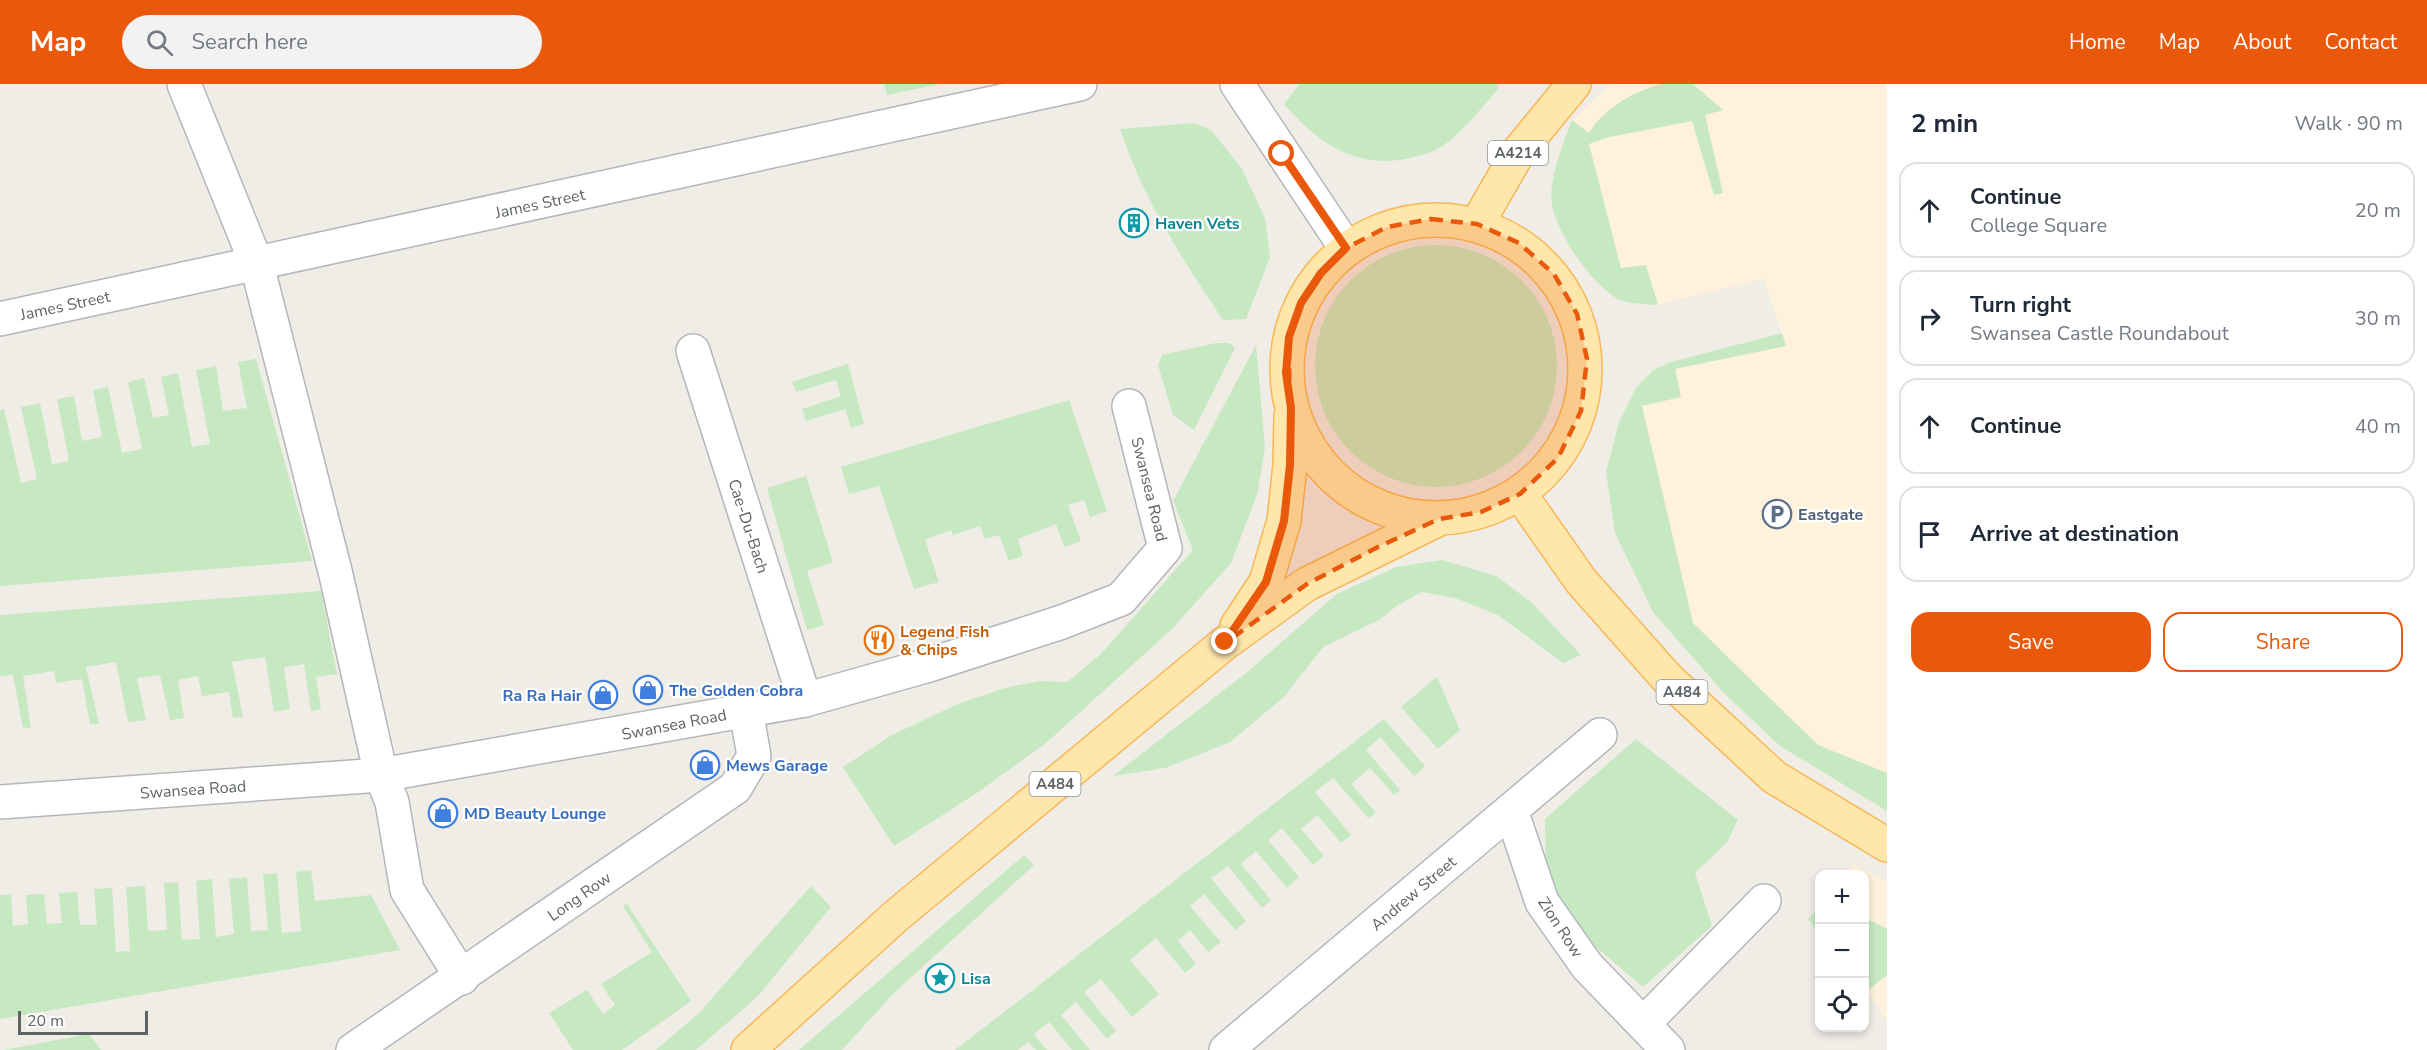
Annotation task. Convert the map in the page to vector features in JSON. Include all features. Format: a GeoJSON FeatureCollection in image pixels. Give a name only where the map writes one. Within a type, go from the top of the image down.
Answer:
{"type":"FeatureCollection","features":[{"type":"Feature","properties":{"kind":"main road","name":"A4214"},"geometry":{"type":"LineString","coordinates":[[1477,224],[1519,152],[1574,84]]}},
{"type":"Feature","properties":{"kind":"main road","name":"A484"},"geometry":{"type":"LineString","coordinates":[[1225,642],[1266,582],[1284,521],[1290,465],[1291,408],[1286,373],[1293,326],[1301,303],[1321,273],[1346,248],[1387,227],[1431,219],[1477,224],[1519,243],[1554,274],[1577,314],[1587,359],[1581,411],[1558,458],[1520,494],[1481,512],[1439,519],[1406,516],[1375,506],[1346,489],[1322,466],[1304,439],[1291,408]]}},
{"type":"Feature","properties":{"kind":"main road","name":"A484"},"geometry":{"type":"LineString","coordinates":[[1520,494],[1581,580],[1667,678],[1774,777],[1887,845]]}},
{"type":"Feature","properties":{"kind":"main road","name":"A484"},"geometry":{"type":"LineString","coordinates":[[748,1050],[896,916],[1225,642],[1307,584],[1439,519]]}},
{"type":"Feature","properties":{"kind":"street"},"geometry":{"type":"LineString","coordinates":[[184,84],[257,265],[336,575],[381,775],[392,802],[407,890],[462,978]]}},
{"type":"Feature","properties":{"kind":"street","name":"James Street"},"geometry":{"type":"LineString","coordinates":[[0,319],[257,265],[1080,84]]}},
{"type":"Feature","properties":{"kind":"street"},"geometry":{"type":"LineString","coordinates":[[1237,84],[1346,248]]}},
{"type":"Feature","properties":{"kind":"street","name":"Cae-Du-Bach"},"geometry":{"type":"LineString","coordinates":[[693,351],[805,700]]}},
{"type":"Feature","properties":{"kind":"street","name":"Swansea Road"},"geometry":{"type":"LineString","coordinates":[[0,802],[381,775],[805,700],[929,665],[1062,622],[1121,599],[1165,548],[1129,406]]}},
{"type":"Feature","properties":{"kind":"street","name":"Long Row"},"geometry":{"type":"LineString","coordinates":[[353,1050],[462,978],[735,789],[754,756],[746,710]]}},
{"type":"Feature","properties":{"kind":"street","name":"Andrew Street"},"geometry":{"type":"LineString","coordinates":[[1226,1050],[1600,735]]}},
{"type":"Feature","properties":{"kind":"street","name":"Zion Row"},"geometry":{"type":"LineString","coordinates":[[1511,810],[1542,902],[1587,966],[1668,1050]]}},
{"type":"Feature","properties":{"kind":"street"},"geometry":{"type":"LineString","coordinates":[[1643,1024],[1764,901]]}},
{"type":"Feature","properties":{"kind":"highlighted area"},"geometry":{"type":"Polygon","coordinates":[[[1431,219],[1477,224],[1519,243],[1554,274],[1577,314],[1587,359],[1581,411],[1558,458],[1520,494],[1481,512],[1439,519],[1380,546],[1307,584],[1225,643],[1266,582],[1284,521],[1290,465],[1289,337],[1301,303],[1321,273],[1346,248],[1387,227],[1431,219]]]}},
{"type":"Feature","properties":{"kind":"shaded area","name":"Eastgate"},"geometry":{"type":"Polygon","coordinates":[[[1611,84],[1887,84],[1887,811],[1780,746],[1723,692],[1653,612],[1615,533],[1606,472],[1619,422],[1636,388],[1652,371],[1671,362],[1782,333],[1764,279],[1658,305],[1634,303],[1614,297],[1586,270],[1569,245],[1552,205],[1557,158],[1572,120],[1611,84]]]}},
{"type":"Feature","properties":{"kind":"shaded area"},"geometry":{"type":"Polygon","coordinates":[[[1853,864],[1865,870],[1848,870],[1853,864]]]}},
{"type":"Feature","properties":{"kind":"shaded area"},"geometry":{"type":"Polygon","coordinates":[[[1869,872],[1887,881],[1887,1022],[1869,993],[1869,872]]]}},
{"type":"Feature","properties":{"kind":"green space"},"geometry":{"type":"Polygon","coordinates":[[[884,84],[940,84],[887,95],[884,84]]]}},
{"type":"Feature","properties":{"kind":"green space"},"geometry":{"type":"Polygon","coordinates":[[[1300,84],[1498,84],[1498,89],[1466,126],[1444,145],[1436,150],[1410,158],[1390,161],[1355,156],[1340,150],[1310,131],[1284,104],[1300,84]]]}},
{"type":"Feature","properties":{"kind":"green space"},"geometry":{"type":"Polygon","coordinates":[[[1660,84],[1693,84],[1723,110],[1705,115],[1723,193],[1714,195],[1692,121],[1610,137],[1589,144],[1621,268],[1646,265],[1658,305],[1623,301],[1603,288],[1584,267],[1567,242],[1555,217],[1551,195],[1557,162],[1572,120],[1589,133],[1611,108],[1639,92],[1660,84]]]}},
{"type":"Feature","properties":{"kind":"green space"},"geometry":{"type":"Polygon","coordinates":[[[1195,123],[1212,131],[1242,169],[1265,218],[1270,257],[1246,319],[1223,320],[1165,228],[1140,179],[1120,129],[1195,123]]]}},
{"type":"Feature","properties":{"kind":"green space"},"geometry":{"type":"Polygon","coordinates":[[[1436,245],[1460,247],[1482,254],[1503,265],[1522,280],[1537,299],[1548,320],[1555,342],[1557,366],[1555,390],[1548,412],[1537,433],[1522,452],[1503,467],[1482,478],[1460,485],[1436,487],[1412,485],[1390,478],[1369,467],[1350,452],[1335,433],[1324,412],[1317,390],[1315,366],[1317,342],[1324,320],[1335,299],[1350,280],[1369,265],[1390,254],[1412,247],[1436,245]]]}},
{"type":"Feature","properties":{"kind":"green space"},"geometry":{"type":"Polygon","coordinates":[[[1782,333],[1786,346],[1675,369],[1681,397],[1642,406],[1693,623],[1818,745],[1887,773],[1887,811],[1780,746],[1723,692],[1653,612],[1615,533],[1606,472],[1619,422],[1636,388],[1652,371],[1671,362],[1782,333]]]}},
{"type":"Feature","properties":{"kind":"green space"},"geometry":{"type":"Polygon","coordinates":[[[1216,343],[1229,343],[1235,348],[1194,430],[1173,415],[1158,365],[1162,355],[1216,343]]]}},
{"type":"Feature","properties":{"kind":"green space"},"geometry":{"type":"Polygon","coordinates":[[[1256,345],[1265,448],[1257,495],[1231,563],[1172,629],[1046,743],[977,793],[894,846],[843,767],[892,735],[960,703],[1005,688],[1039,681],[1067,682],[1100,655],[1193,550],[1173,501],[1256,345]]]}},
{"type":"Feature","properties":{"kind":"green space"},"geometry":{"type":"Polygon","coordinates":[[[256,359],[312,561],[0,586],[0,410],[4,409],[21,483],[37,479],[21,407],[40,403],[52,464],[69,461],[57,399],[74,396],[82,441],[102,437],[93,390],[108,387],[122,453],[142,449],[128,382],[144,378],[153,418],[169,415],[161,377],[178,373],[192,447],[210,444],[196,370],[216,366],[223,411],[247,408],[238,362],[256,359]]]}},
{"type":"Feature","properties":{"kind":"green space"},"geometry":{"type":"Polygon","coordinates":[[[848,364],[864,424],[851,428],[845,409],[806,421],[802,409],[841,396],[836,380],[796,392],[792,382],[848,364]]]}},
{"type":"Feature","properties":{"kind":"green space"},"geometry":{"type":"Polygon","coordinates":[[[1069,400],[1107,511],[1090,517],[1084,500],[1068,505],[1081,541],[1064,547],[1056,524],[1018,539],[1023,556],[1009,561],[999,535],[985,539],[980,526],[953,535],[951,530],[925,540],[939,582],[914,589],[879,486],[849,494],[841,467],[1069,400]]]}},
{"type":"Feature","properties":{"kind":"green space"},"geometry":{"type":"Polygon","coordinates":[[[806,476],[833,562],[807,571],[824,625],[807,630],[767,488],[806,476]]]}},
{"type":"Feature","properties":{"kind":"green space"},"geometry":{"type":"Polygon","coordinates":[[[1442,560],[1496,576],[1531,602],[1581,655],[1563,663],[1498,615],[1455,598],[1422,592],[1398,605],[1379,620],[1323,647],[1284,697],[1230,742],[1165,768],[1113,776],[1246,673],[1337,594],[1396,567],[1442,560]]]}},
{"type":"Feature","properties":{"kind":"green space"},"geometry":{"type":"Polygon","coordinates":[[[321,591],[337,674],[316,677],[321,709],[311,711],[304,664],[284,667],[290,709],[274,712],[265,657],[232,662],[243,717],[233,718],[229,692],[202,696],[198,676],[178,680],[184,718],[170,720],[160,675],[137,678],[146,720],[128,722],[116,662],[86,667],[99,724],[90,724],[82,679],[56,683],[54,671],[23,676],[31,728],[23,728],[13,675],[0,676],[0,615],[321,591]]]}},
{"type":"Feature","properties":{"kind":"green space"},"geometry":{"type":"Polygon","coordinates":[[[1437,677],[1460,730],[1438,749],[1401,707],[1437,677]]]}},
{"type":"Feature","properties":{"kind":"green space"},"geometry":{"type":"Polygon","coordinates":[[[1384,719],[1425,766],[1414,776],[1380,737],[1366,750],[1400,790],[1394,795],[1370,768],[1351,784],[1376,813],[1368,818],[1333,778],[1315,792],[1351,835],[1341,843],[1317,815],[1301,829],[1324,856],[1313,865],[1282,828],[1268,840],[1299,877],[1287,888],[1256,851],[1241,864],[1271,900],[1262,908],[1228,866],[1211,878],[1246,921],[1235,930],[1204,894],[1190,906],[1221,942],[1208,952],[1190,930],[1178,941],[1196,964],[1185,973],[1156,938],[1130,960],[1159,994],[1132,1017],[1101,979],[1084,992],[1116,1031],[1107,1039],[1076,1002],[1061,1015],[1090,1050],[1072,1050],[1049,1022],[1034,1034],[1047,1050],[1036,1050],[1028,1042],[1018,1050],[955,1050],[1384,719]]]}},
{"type":"Feature","properties":{"kind":"green space"},"geometry":{"type":"Polygon","coordinates":[[[1636,739],[1738,820],[1727,842],[1695,873],[1712,926],[1643,987],[1568,923],[1546,865],[1545,819],[1636,739]]]}},
{"type":"Feature","properties":{"kind":"green space"},"geometry":{"type":"Polygon","coordinates":[[[1024,855],[1034,865],[894,993],[842,1050],[799,1050],[1024,855]]]}},
{"type":"Feature","properties":{"kind":"green space"},"geometry":{"type":"Polygon","coordinates":[[[311,870],[315,901],[371,895],[400,950],[0,1019],[0,895],[11,894],[13,926],[28,924],[26,895],[44,894],[47,924],[62,923],[59,893],[77,892],[80,925],[97,925],[94,889],[112,888],[116,952],[130,951],[126,887],[145,886],[148,931],[167,930],[164,883],[178,882],[182,940],[200,939],[196,881],[212,879],[216,937],[234,934],[229,879],[247,877],[251,931],[268,930],[263,874],[277,873],[282,933],[301,931],[296,872],[311,870]]]}},
{"type":"Feature","properties":{"kind":"green space"},"geometry":{"type":"Polygon","coordinates":[[[811,886],[831,907],[758,996],[696,1050],[656,1050],[699,1013],[811,886]]]}},
{"type":"Feature","properties":{"kind":"green space"},"geometry":{"type":"Polygon","coordinates":[[[627,904],[691,1001],[622,1050],[573,1050],[549,1013],[587,990],[603,1014],[615,1005],[601,984],[652,952],[623,906],[627,904]]]}},
{"type":"Feature","properties":{"kind":"green space"},"geometry":{"type":"Polygon","coordinates":[[[1815,911],[1815,928],[1808,919],[1815,911]]]}},
{"type":"Feature","properties":{"kind":"green space"},"geometry":{"type":"Polygon","coordinates":[[[1869,920],[1887,929],[1887,975],[1869,989],[1869,920]]]}},
{"type":"Feature","properties":{"kind":"green space"},"geometry":{"type":"Polygon","coordinates":[[[89,1034],[101,1050],[3,1050],[89,1034]]]}},
{"type":"Feature","properties":{"kind":"place","name":"Haven Vets"},"geometry":{"type":"Point","coordinates":[1134,223]}},
{"type":"Feature","properties":{"kind":"place","name":"Eastgate"},"geometry":{"type":"Point","coordinates":[1777,514]}},
{"type":"Feature","properties":{"kind":"place","name":"Legend Fish & Chips"},"geometry":{"type":"Point","coordinates":[879,640]}},
{"type":"Feature","properties":{"kind":"place","name":"The Golden Cobra"},"geometry":{"type":"Point","coordinates":[648,690]}},
{"type":"Feature","properties":{"kind":"place","name":"Ra Ra Hair"},"geometry":{"type":"Point","coordinates":[603,695]}},
{"type":"Feature","properties":{"kind":"place","name":"Mews Garage"},"geometry":{"type":"Point","coordinates":[705,765]}},
{"type":"Feature","properties":{"kind":"place","name":"MD Beauty Lounge"},"geometry":{"type":"Point","coordinates":[443,813]}},
{"type":"Feature","properties":{"kind":"place","name":"Lisa"},"geometry":{"type":"Point","coordinates":[940,978]}},
{"type":"Feature","properties":{"kind":"route"},"geometry":{"type":"LineString","coordinates":[[1225,642],[1266,582],[1284,521],[1290,465],[1291,408],[1286,373],[1289,337],[1301,303],[1321,273],[1346,248],[1282,154]]}}]}
